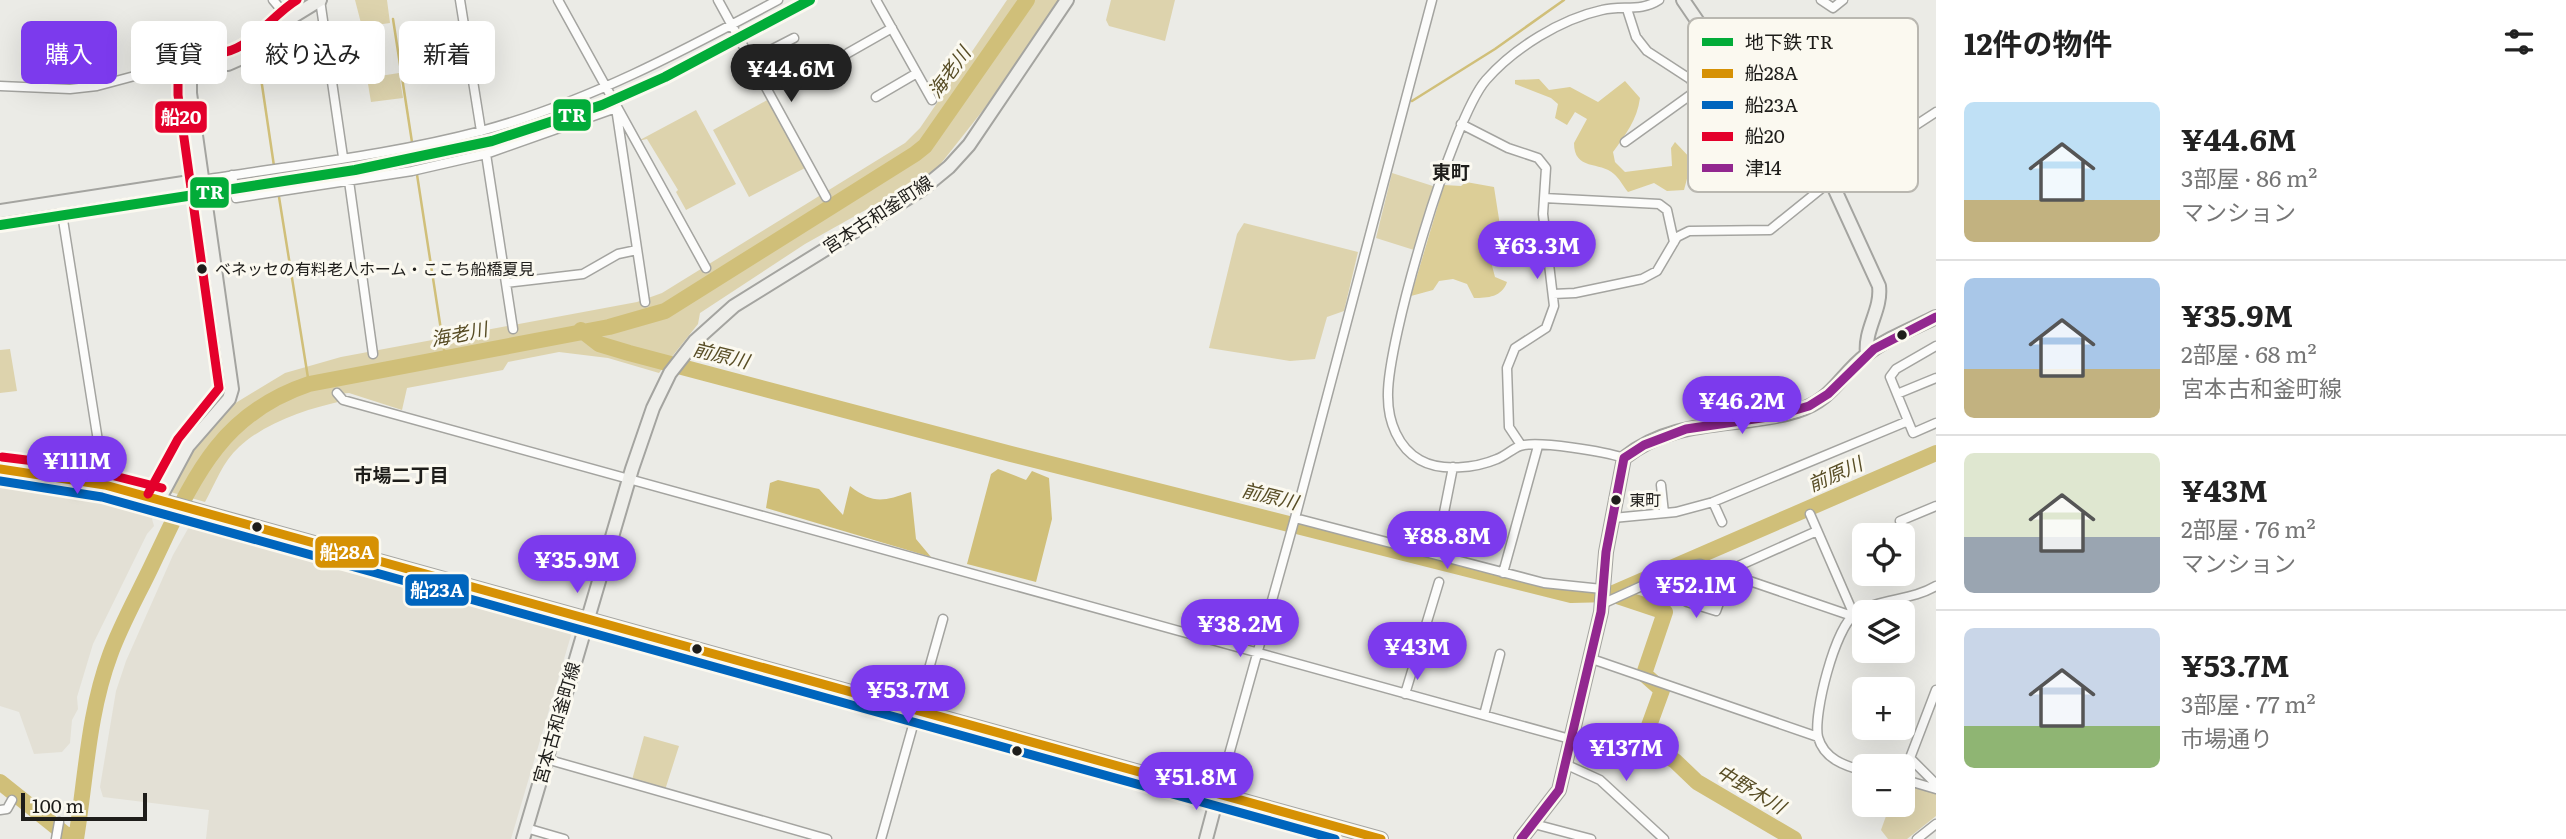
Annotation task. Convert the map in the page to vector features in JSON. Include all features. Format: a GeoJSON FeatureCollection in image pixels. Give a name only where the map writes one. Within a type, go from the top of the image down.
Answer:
{"type":"FeatureCollection","features":[{"type":"Feature","properties":{"kind":"street"},"geometry":{"type":"LineString","coordinates":[[273,0],[289,19]]}},
{"type":"Feature","properties":{"kind":"street"},"geometry":{"type":"LineString","coordinates":[[227,62],[234,62],[253,53],[289,19],[320,0],[343,157]]}},
{"type":"Feature","properties":{"kind":"street"},"geometry":{"type":"LineString","coordinates":[[460,0],[481,131]]}},
{"type":"Feature","properties":{"kind":"street"},"geometry":{"type":"LineString","coordinates":[[558,0],[706,268]]}},
{"type":"Feature","properties":{"kind":"street"},"geometry":{"type":"LineString","coordinates":[[718,0],[826,197]]}},
{"type":"Feature","properties":{"kind":"street"},"geometry":{"type":"LineString","coordinates":[[0,211],[343,157],[481,131],[607,87],[778,0]]}},
{"type":"Feature","properties":{"kind":"street"},"geometry":{"type":"LineString","coordinates":[[876,0],[932,100]]}},
{"type":"Feature","properties":{"kind":"street","name":"宮本古和釜町線"},"geometry":{"type":"LineString","coordinates":[[524,834],[648,419],[676,366],[695,341],[734,306],[921,190],[949,167],[969,145],[1067,0]]}},
{"type":"Feature","properties":{"kind":"street"},"geometry":{"type":"LineString","coordinates":[[1206,839],[1295,519],[1432,0]]}},
{"type":"Feature","properties":{"kind":"street"},"geometry":{"type":"LineString","coordinates":[[1624,458],[1591,449],[1521,445],[1499,459],[1470,467],[1420,461],[1401,443],[1393,429],[1388,400],[1388,375],[1417,256],[1461,124],[1485,81],[1551,30],[1605,9],[1645,6],[1659,0]]}},
{"type":"Feature","properties":{"kind":"street"},"geometry":{"type":"LineString","coordinates":[[1683,0],[1695,18]]}},
{"type":"Feature","properties":{"kind":"street"},"geometry":{"type":"LineString","coordinates":[[1821,0],[1833,8],[1843,0]]}},
{"type":"Feature","properties":{"kind":"street"},"geometry":{"type":"LineString","coordinates":[[1627,9],[1636,37],[1647,51],[1688,79]]}},
{"type":"Feature","properties":{"kind":"street"},"geometry":{"type":"LineString","coordinates":[[848,54],[892,28]]}},
{"type":"Feature","properties":{"kind":"street"},"geometry":{"type":"LineString","coordinates":[[751,60],[794,38]]}},
{"type":"Feature","properties":{"kind":"street"},"geometry":{"type":"LineString","coordinates":[[876,97],[917,74]]}},
{"type":"Feature","properties":{"kind":"street"},"geometry":{"type":"LineString","coordinates":[[0,86],[70,89],[97,86],[131,77]]}},
{"type":"Feature","properties":{"kind":"street"},"geometry":{"type":"LineString","coordinates":[[165,501],[188,446],[229,399],[232,389],[189,84]]}},
{"type":"Feature","properties":{"kind":"street"},"geometry":{"type":"LineString","coordinates":[[1625,142],[1688,96]]}},
{"type":"Feature","properties":{"kind":"street"},"geometry":{"type":"LineString","coordinates":[[232,175],[236,198],[349,181],[486,154],[616,108]]}},
{"type":"Feature","properties":{"kind":"street"},"geometry":{"type":"LineString","coordinates":[[616,108],[645,302]]}},
{"type":"Feature","properties":{"kind":"street"},"geometry":{"type":"LineString","coordinates":[[1918,124],[1936,112]]}},
{"type":"Feature","properties":{"kind":"street"},"geometry":{"type":"LineString","coordinates":[[1461,124],[1544,163],[1543,214],[1549,246],[1554,306],[1545,328],[1515,348],[1507,368],[1509,426],[1521,445]]}},
{"type":"Feature","properties":{"kind":"street"},"geometry":{"type":"LineString","coordinates":[[486,154],[513,329]]}},
{"type":"Feature","properties":{"kind":"street"},"geometry":{"type":"LineString","coordinates":[[349,181],[373,354]]}},
{"type":"Feature","properties":{"kind":"street"},"geometry":{"type":"LineString","coordinates":[[1553,294],[1575,293],[1642,279],[1657,271],[1674,242],[1689,231],[1770,230],[1817,192]]}},
{"type":"Feature","properties":{"kind":"street"},"geometry":{"type":"LineString","coordinates":[[1837,192],[1879,286],[1880,297],[1865,339],[1867,354]]}},
{"type":"Feature","properties":{"kind":"street"},"geometry":{"type":"LineString","coordinates":[[1544,198],[1659,204],[1667,210],[1674,242]]}},
{"type":"Feature","properties":{"kind":"street"},"geometry":{"type":"LineString","coordinates":[[60,201],[105,485]]}},
{"type":"Feature","properties":{"kind":"street"},"geometry":{"type":"LineString","coordinates":[[506,283],[583,274],[618,254],[637,250]]}},
{"type":"Feature","properties":{"kind":"street"},"geometry":{"type":"LineString","coordinates":[[1521,839],[1559,790],[1602,596],[1624,458],[1651,440],[1721,422],[1775,416],[1813,405],[1840,385],[1867,354],[1936,317]]}},
{"type":"Feature","properties":{"kind":"street"},"geometry":{"type":"LineString","coordinates":[[1936,346],[1892,373],[1890,379],[1913,433],[1936,423]]}},
{"type":"Feature","properties":{"kind":"street"},"geometry":{"type":"LineString","coordinates":[[1897,394],[1936,377]]}},
{"type":"Feature","properties":{"kind":"street"},"geometry":{"type":"LineString","coordinates":[[337,393],[344,400],[628,481],[1570,739]]}},
{"type":"Feature","properties":{"kind":"street"},"geometry":{"type":"LineString","coordinates":[[1613,518],[1664,513],[1713,502],[1908,421]]}},
{"type":"Feature","properties":{"kind":"street"},"geometry":{"type":"LineString","coordinates":[[1503,573],[1538,446]]}},
{"type":"Feature","properties":{"kind":"street"},"geometry":{"type":"LineString","coordinates":[[1436,553],[1453,467]]}},
{"type":"Feature","properties":{"kind":"street"},"geometry":{"type":"LineString","coordinates":[[0,469],[105,485],[165,501],[1381,839]]}},
{"type":"Feature","properties":{"kind":"street"},"geometry":{"type":"LineString","coordinates":[[1661,485],[1664,513]]}},
{"type":"Feature","properties":{"kind":"street"},"geometry":{"type":"LineString","coordinates":[[1713,502],[1722,522]]}},
{"type":"Feature","properties":{"kind":"street"},"geometry":{"type":"LineString","coordinates":[[1900,521],[1936,506]]}},
{"type":"Feature","properties":{"kind":"street"},"geometry":{"type":"LineString","coordinates":[[1810,514],[1852,613]]}},
{"type":"Feature","properties":{"kind":"street"},"geometry":{"type":"LineString","coordinates":[[1295,519],[1602,596],[1686,566],[1700,564],[1852,615]]}},
{"type":"Feature","properties":{"kind":"street"},"geometry":{"type":"LineString","coordinates":[[1700,564],[1687,602],[1716,611],[1727,572],[1817,531]]}},
{"type":"Feature","properties":{"kind":"street"},"geometry":{"type":"LineString","coordinates":[[1405,694],[1439,582]]}},
{"type":"Feature","properties":{"kind":"street"},"geometry":{"type":"LineString","coordinates":[[1905,600],[1936,586]]}},
{"type":"Feature","properties":{"kind":"street"},"geometry":{"type":"LineString","coordinates":[[1852,617],[1838,638],[1829,668],[1819,715],[1818,737],[1831,758],[1839,764],[1852,768]]}},
{"type":"Feature","properties":{"kind":"street"},"geometry":{"type":"LineString","coordinates":[[881,839],[943,618]]}},
{"type":"Feature","properties":{"kind":"street"},"geometry":{"type":"LineString","coordinates":[[1484,715],[1500,654]]}},
{"type":"Feature","properties":{"kind":"street"},"geometry":{"type":"LineString","coordinates":[[1589,658],[1818,737]]}},
{"type":"Feature","properties":{"kind":"street"},"geometry":{"type":"LineString","coordinates":[[1936,690],[1910,758],[1936,786]]}},
{"type":"Feature","properties":{"kind":"street"},"geometry":{"type":"LineString","coordinates":[[546,759],[827,839]]}},
{"type":"Feature","properties":{"kind":"street"},"geometry":{"type":"LineString","coordinates":[[1565,764],[1600,780],[1664,839]]}},
{"type":"Feature","properties":{"kind":"street"},"geometry":{"type":"LineString","coordinates":[[1915,782],[1936,786]]}},
{"type":"Feature","properties":{"kind":"street"},"geometry":{"type":"LineString","coordinates":[[0,810],[7,809],[12,800]]}},
{"type":"Feature","properties":{"kind":"street"},"geometry":{"type":"LineString","coordinates":[[57,837],[59,823]]}},
{"type":"Feature","properties":{"kind":"street"},"geometry":{"type":"LineString","coordinates":[[1534,824],[1591,839]]}},
{"type":"Feature","properties":{"kind":"street"},"geometry":{"type":"LineString","coordinates":[[1917,839],[1936,824]]}},
{"type":"Feature","properties":{"kind":"street"},"geometry":{"type":"LineString","coordinates":[[524,834],[564,839]]}},
{"type":"Feature","properties":{"kind":"shaded area"},"geometry":{"type":"Polygon","coordinates":[[[355,0],[387,0],[390,23],[360,21],[355,0]]]}},
{"type":"Feature","properties":{"kind":"shaded area"},"geometry":{"type":"Polygon","coordinates":[[[1007,0],[1059,0],[984,109],[935,171],[805,244],[700,313],[698,324],[659,373],[608,358],[559,352],[508,362],[503,370],[407,388],[402,410],[349,393],[337,394],[342,401],[274,424],[239,447],[228,459],[205,502],[167,491],[186,455],[229,407],[285,373],[341,357],[637,302],[662,293],[905,143],[920,128],[1007,0]]]}},
{"type":"Feature","properties":{"kind":"shaded area"},"geometry":{"type":"Polygon","coordinates":[[[1111,0],[1175,0],[1165,41],[1109,26],[1106,20],[1111,0]]]}},
{"type":"Feature","properties":{"kind":"shaded area"},"geometry":{"type":"Polygon","coordinates":[[[399,73],[403,98],[371,102],[368,84],[385,84],[385,75],[399,73]]]}},
{"type":"Feature","properties":{"kind":"shaded area"},"geometry":{"type":"Polygon","coordinates":[[[1539,79],[1549,90],[1570,87],[1598,102],[1625,81],[1640,98],[1634,120],[1613,152],[1615,162],[1625,172],[1672,166],[1671,148],[1675,142],[1688,156],[1688,175],[1684,190],[1667,191],[1654,183],[1628,192],[1608,170],[1578,158],[1574,143],[1587,119],[1575,112],[1567,125],[1555,118],[1558,104],[1551,98],[1515,84],[1515,80],[1539,79]]]}},
{"type":"Feature","properties":{"kind":"shaded area"},"geometry":{"type":"Polygon","coordinates":[[[769,99],[805,168],[749,197],[713,130],[769,99]]]}},
{"type":"Feature","properties":{"kind":"shaded area"},"geometry":{"type":"Polygon","coordinates":[[[696,110],[736,184],[686,210],[676,192],[678,190],[647,139],[638,141],[696,110]]]}},
{"type":"Feature","properties":{"kind":"shaded area"},"geometry":{"type":"Polygon","coordinates":[[[1392,173],[1436,187],[1414,250],[1376,238],[1392,173]]]}},
{"type":"Feature","properties":{"kind":"shaded area"},"geometry":{"type":"Polygon","coordinates":[[[1466,182],[1494,187],[1501,232],[1496,237],[1485,239],[1495,277],[1507,282],[1505,287],[1494,296],[1474,298],[1467,284],[1453,279],[1439,281],[1433,290],[1411,296],[1444,185],[1461,186],[1466,182]]]}},
{"type":"Feature","properties":{"kind":"shaded area"},"geometry":{"type":"Polygon","coordinates":[[[1244,223],[1358,252],[1344,311],[1327,317],[1315,359],[1290,361],[1209,348],[1237,234],[1244,223]]]}},
{"type":"Feature","properties":{"kind":"shaded area"},"geometry":{"type":"Polygon","coordinates":[[[10,349],[17,391],[0,393],[0,350],[10,349]]]}},
{"type":"Feature","properties":{"kind":"shaded area"},"geometry":{"type":"Polygon","coordinates":[[[998,469],[1026,480],[1032,471],[1049,478],[1052,519],[1036,582],[967,564],[991,474],[998,469]]]}},
{"type":"Feature","properties":{"kind":"shaded area"},"geometry":{"type":"Polygon","coordinates":[[[0,479],[71,488],[157,510],[152,519],[154,526],[147,534],[93,644],[77,697],[78,709],[72,720],[70,743],[62,752],[34,754],[19,712],[0,706],[0,479]]]}},
{"type":"Feature","properties":{"kind":"shaded area"},"geometry":{"type":"Polygon","coordinates":[[[778,480],[819,489],[843,515],[850,486],[872,499],[879,500],[911,492],[916,539],[931,557],[766,508],[770,483],[778,480]]]}},
{"type":"Feature","properties":{"kind":"shaded area"},"geometry":{"type":"Polygon","coordinates":[[[193,520],[569,625],[572,632],[511,839],[206,839],[209,810],[103,797],[100,787],[116,691],[126,661],[173,555],[193,520]]]}},
{"type":"Feature","properties":{"kind":"shaded area"},"geometry":{"type":"Polygon","coordinates":[[[644,736],[679,746],[665,790],[632,780],[644,736]]]}},
{"type":"Feature","properties":{"kind":"shaded area"},"geometry":{"type":"Polygon","coordinates":[[[1915,785],[1936,794],[1936,816],[1907,839],[1888,839],[1881,830],[1886,817],[1915,817],[1915,785]]]}},
{"type":"Feature","properties":{"kind":"waterway","name":"海老川"},"geometry":{"type":"LineString","coordinates":[[76,839],[92,723],[114,643],[195,479],[229,433],[277,397],[309,384],[609,327],[665,311],[925,146],[1027,0]]}},
{"type":"Feature","properties":{"kind":"waterway"},"geometry":{"type":"LineString","coordinates":[[1412,101],[1495,49],[1564,0]]}},
{"type":"Feature","properties":{"kind":"waterway"},"geometry":{"type":"LineString","coordinates":[[393,19],[445,356]]}},
{"type":"Feature","properties":{"kind":"waterway"},"geometry":{"type":"LineString","coordinates":[[262,84],[274,166]]}},
{"type":"Feature","properties":{"kind":"waterway"},"geometry":{"type":"LineString","coordinates":[[275,172],[309,384]]}},
{"type":"Feature","properties":{"kind":"waterway","name":"前原川"},"geometry":{"type":"LineString","coordinates":[[581,330],[599,344],[629,353],[1011,454],[1571,595],[1611,594],[1936,453]]}},
{"type":"Feature","properties":{"kind":"waterway","name":"中野木川"},"geometry":{"type":"LineString","coordinates":[[1611,594],[1665,612],[1644,674],[1662,690],[1646,734],[1648,744],[1675,761],[1697,782],[1794,839]]}},
{"type":"Feature","properties":{"kind":"waterway"},"geometry":{"type":"LineString","coordinates":[[0,782],[65,834],[76,839]]}},
{"type":"Feature","properties":{"kind":"metro line","name":"TR"},"geometry":{"type":"LineString","coordinates":[[0,225],[355,170],[492,141],[602,105],[665,77],[810,0]]}},
{"type":"Feature","properties":{"kind":"transit line","name":"船20"},"geometry":{"type":"LineString","coordinates":[[148,494],[178,439],[219,388],[178,95],[178,70],[191,54],[235,49],[297,0]]}},
{"type":"Feature","properties":{"kind":"transit line","name":"津14"},"geometry":{"type":"LineString","coordinates":[[1521,839],[1559,790],[1601,612],[1606,552],[1624,458],[1644,445],[1686,429],[1775,416],[1809,406],[1828,394],[1874,349],[1936,317]]}},
{"type":"Feature","properties":{"kind":"transit line","name":"船20"},"geometry":{"type":"LineString","coordinates":[[2,457],[75,466],[162,488]]}},
{"type":"Feature","properties":{"kind":"transit line","name":"船28A"},"geometry":{"type":"LineString","coordinates":[[0,469],[105,485],[1381,839]]}},
{"type":"Feature","properties":{"kind":"transit line","name":"船23A"},"geometry":{"type":"LineString","coordinates":[[0,481],[102,497],[1335,839]]}},
{"type":"Feature","properties":{"kind":"place","name":"ベネッセの有料老人ホーム・ここち船橋夏見"},"geometry":{"type":"Point","coordinates":[202,269]}},
{"type":"Feature","properties":{"kind":"place","name":"東町"},"geometry":{"type":"Point","coordinates":[1616,500]}},
{"type":"Feature","properties":{"kind":"district","name":"東町"},"geometry":{"type":"Point","coordinates":[1451,172]}},
{"type":"Feature","properties":{"kind":"district","name":"市場二丁目"},"geometry":{"type":"Point","coordinates":[401,475]}}]}
